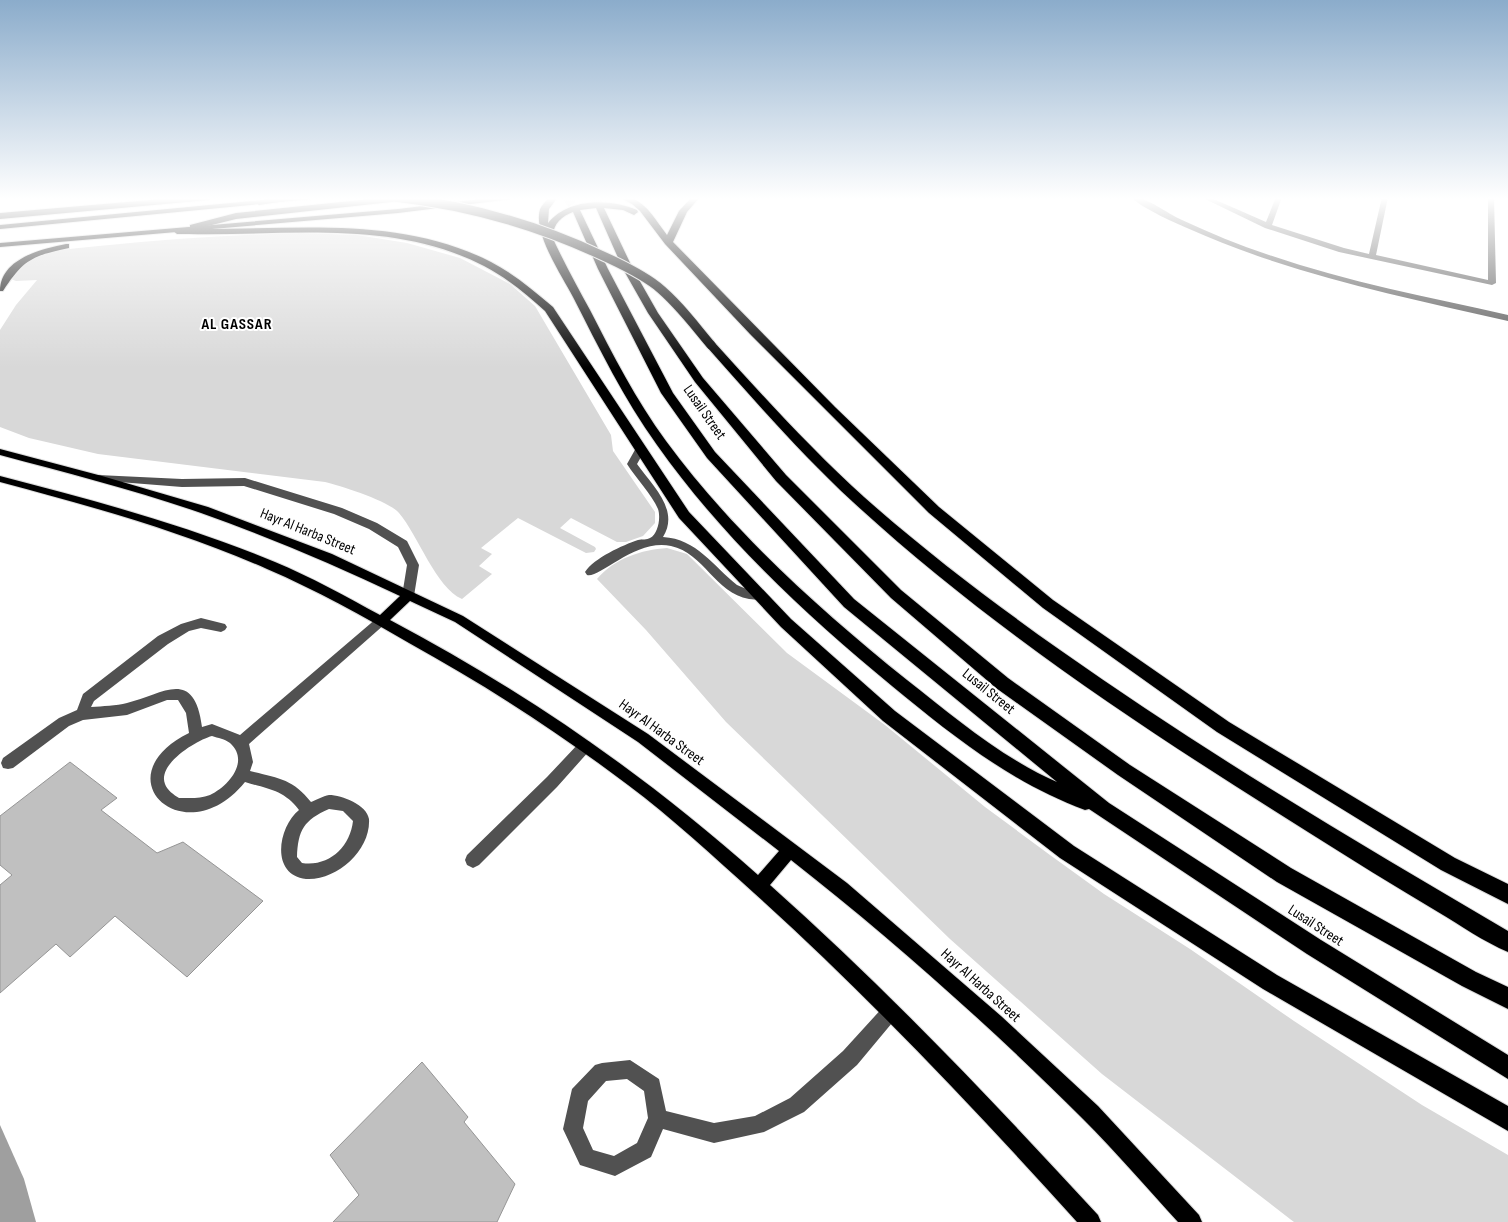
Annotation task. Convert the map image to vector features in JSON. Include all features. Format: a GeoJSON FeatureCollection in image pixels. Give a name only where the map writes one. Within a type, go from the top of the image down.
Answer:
{"type":"FeatureCollection","features":[{"type":"Feature","properties":{"kind":"highway"},"geometry":{"type":"LineString","coordinates":[[464,254],[502,271],[530,290],[549,309],[684,515],[786,623],[890,716],[1067,852],[1270,982],[1508,1119]]}},
{"type":"Feature","properties":{"kind":"highway"},"geometry":{"type":"LineString","coordinates":[[556,254],[606,352],[662,444],[712,506],[774,572],[852,645],[958,729],[1031,779],[1102,810]]}},
{"type":"Feature","properties":{"kind":"highway","name":"Lusail Street"},"geometry":{"type":"LineString","coordinates":[[596,254],[667,393],[711,455],[849,603],[1102,810],[1314,948],[1508,1068]]}},
{"type":"Feature","properties":{"kind":"highway"},"geometry":{"type":"LineString","coordinates":[[598,254],[641,273],[660,288],[836,478],[977,598],[1124,704],[1328,837],[1508,942]]}},
{"type":"Feature","properties":{"kind":"highway","name":"Lusail Street"},"geometry":{"type":"LineString","coordinates":[[621,254],[649,306],[699,380],[781,478],[896,594],[1002,683],[1132,775],[1284,875],[1469,979],[1508,998]]}},
{"type":"Feature","properties":{"kind":"highway"},"geometry":{"type":"LineString","coordinates":[[680,254],[831,410],[934,510],[1048,604],[1223,727],[1448,864],[1508,894]]}},
{"type":"Feature","properties":{"kind":"main road"},"geometry":{"type":"LineString","coordinates":[[0,288],[9,273],[23,259],[35,254]]}},
{"type":"Feature","properties":{"kind":"main road","name":"Hayr Al Harba Street"},"geometry":{"type":"LineString","coordinates":[[0,452],[98,478],[204,510],[328,557],[459,619],[643,738],[841,889],[996,1022],[1091,1113],[1192,1222]]}},
{"type":"Feature","properties":{"kind":"main road"},"geometry":{"type":"LineString","coordinates":[[0,479],[146,519],[273,566],[344,600],[446,656],[585,746],[666,806],[758,887],[891,1011],[1091,1222]]}},
{"type":"Feature","properties":{"kind":"main road"},"geometry":{"type":"LineString","coordinates":[[381,621],[408,596]]}},
{"type":"Feature","properties":{"kind":"main road"},"geometry":{"type":"LineString","coordinates":[[758,887],[790,850]]}},
{"type":"Feature","properties":{"kind":"street"},"geometry":{"type":"LineString","coordinates":[[1259,254],[1335,278],[1508,318]]}},
{"type":"Feature","properties":{"kind":"street"},"geometry":{"type":"LineString","coordinates":[[1359,254],[1492,283],[1491,254]]}},
{"type":"Feature","properties":{"kind":"street"},"geometry":{"type":"LineString","coordinates":[[640,450],[632,464],[663,509],[665,517],[665,526],[656,540]]}},
{"type":"Feature","properties":{"kind":"street"},"geometry":{"type":"LineString","coordinates":[[98,478],[182,484],[245,482],[338,511],[373,526],[403,544],[413,565],[408,596]]}},
{"type":"Feature","properties":{"kind":"street"},"geometry":{"type":"LineString","coordinates":[[591,572],[611,557],[625,550],[656,540],[670,541],[683,545],[696,553],[738,591],[760,596]]}},
{"type":"Feature","properties":{"kind":"street"},"geometry":{"type":"LineString","coordinates":[[242,742],[381,621]]}},
{"type":"Feature","properties":{"kind":"street"},"geometry":{"type":"LineString","coordinates":[[82,714],[88,698],[163,640],[185,628],[201,623],[220,627]]}},
{"type":"Feature","properties":{"kind":"street"},"geometry":{"type":"LineString","coordinates":[[8,764],[64,722],[82,714],[128,710],[167,694],[181,695],[190,703],[196,734]]}},
{"type":"Feature","properties":{"kind":"street"},"geometry":{"type":"LineString","coordinates":[[212,730],[227,732],[242,742],[245,748],[246,762],[243,775],[239,782],[230,790],[204,804],[189,806],[176,804],[161,793],[157,784],[161,764],[178,746],[196,734],[212,730]]}},
{"type":"Feature","properties":{"kind":"street"},"geometry":{"type":"LineString","coordinates":[[473,860],[552,782],[585,746]]}},
{"type":"Feature","properties":{"kind":"street"},"geometry":{"type":"LineString","coordinates":[[243,775],[282,786],[296,794],[308,810]]}},
{"type":"Feature","properties":{"kind":"street"},"geometry":{"type":"LineString","coordinates":[[328,802],[347,805],[361,818],[360,833],[350,851],[337,862],[320,870],[308,872],[296,868],[289,859],[289,840],[299,819],[308,810],[328,802]]}},
{"type":"Feature","properties":{"kind":"street"},"geometry":{"type":"LineString","coordinates":[[658,1118],[714,1133],[757,1125],[797,1105],[850,1058],[891,1011]]}},
{"type":"Feature","properties":{"kind":"street"},"geometry":{"type":"LineString","coordinates":[[630,1069],[652,1086],[658,1118],[644,1150],[615,1166],[587,1158],[573,1130],[579,1096],[602,1072],[630,1069]]}},
{"type":"Feature","properties":{"kind":"shaded area"},"geometry":{"type":"Polygon","coordinates":[[[43,254],[446,254],[460,258],[510,284],[535,306],[611,435],[613,451],[655,512],[655,523],[643,536],[626,542],[617,542],[571,518],[560,528],[595,547],[594,552],[586,553],[518,518],[481,548],[492,554],[479,566],[492,574],[462,599],[444,584],[399,513],[394,508],[364,494],[325,482],[98,454],[29,438],[0,427],[0,330],[16,305],[37,280],[16,281],[11,279],[24,263],[43,254]]]}},
{"type":"Feature","properties":{"kind":"shaded area"},"geometry":{"type":"Polygon","coordinates":[[[667,548],[687,554],[787,653],[885,725],[985,807],[1104,894],[1190,949],[1294,1021],[1422,1105],[1508,1155],[1508,1222],[1294,1222],[1102,1074],[950,939],[726,722],[646,630],[597,579],[620,560],[629,556],[667,548]]]}},
{"type":"Feature","properties":{"kind":"shaded area"},"geometry":{"type":"Polygon","coordinates":[[[0,1125],[24,1179],[36,1222],[0,1222],[0,1125]]]}},
{"type":"Feature","properties":{"kind":"building"},"geometry":{"type":"Polygon","coordinates":[[[70,762],[117,798],[101,810],[157,853],[183,842],[263,901],[187,977],[115,916],[70,957],[56,944],[0,993],[0,885],[12,875],[0,865],[0,816],[70,762]]]}},
{"type":"Feature","properties":{"kind":"building"},"geometry":{"type":"Polygon","coordinates":[[[422,1062],[468,1117],[464,1122],[515,1184],[497,1222],[333,1222],[359,1195],[330,1155],[422,1062]]]}},
{"type":"Feature","properties":{"kind":"district","name":"AL GASSAR"},"geometry":{"type":"Point","coordinates":[237,323]}}]}
